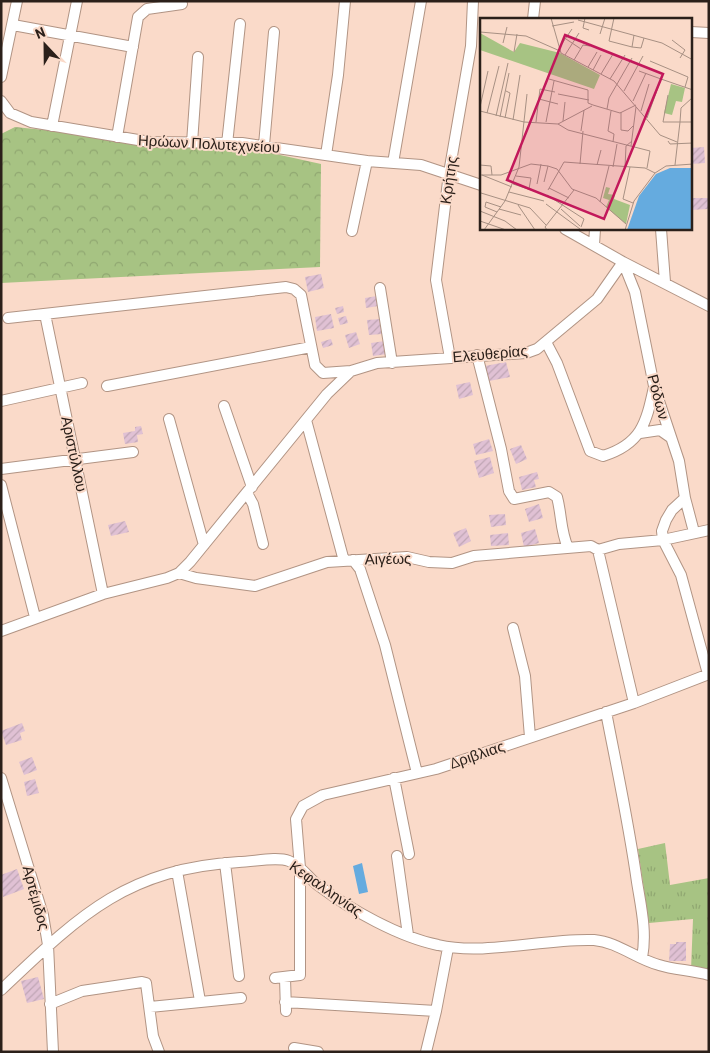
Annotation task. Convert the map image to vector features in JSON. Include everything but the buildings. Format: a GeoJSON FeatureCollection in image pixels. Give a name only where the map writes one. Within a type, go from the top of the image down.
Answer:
{"type":"FeatureCollection","features":[{"type":"Feature","properties":{"kind":"street"},"geometry":{"type":"LineString","coordinates":[[1,77],[13,26],[16,1]]}},
{"type":"Feature","properties":{"kind":"street"},"geometry":{"type":"LineString","coordinates":[[52,126],[77,1]]}},
{"type":"Feature","properties":{"kind":"street"},"geometry":{"type":"LineString","coordinates":[[326,155],[338,75],[345,1]]}},
{"type":"Feature","properties":{"kind":"street"},"geometry":{"type":"LineString","coordinates":[[393,163],[422,1]]}},
{"type":"Feature","properties":{"kind":"street","name":"Κρήτης"},"geometry":{"type":"LineString","coordinates":[[450,358],[436,280],[449,173],[471,46],[473,1]]}},
{"type":"Feature","properties":{"kind":"street"},"geometry":{"type":"LineString","coordinates":[[533,18],[535,1]]}},
{"type":"Feature","properties":{"kind":"street"},"geometry":{"type":"LineString","coordinates":[[117,137],[138,17],[142,12],[182,4]]}},
{"type":"Feature","properties":{"kind":"street"},"geometry":{"type":"LineString","coordinates":[[227,144],[240,24]]}},
{"type":"Feature","properties":{"kind":"street"},"geometry":{"type":"LineString","coordinates":[[13,26],[133,47]]}},
{"type":"Feature","properties":{"kind":"street"},"geometry":{"type":"LineString","coordinates":[[264,145],[274,32]]}},
{"type":"Feature","properties":{"kind":"street"},"geometry":{"type":"LineString","coordinates":[[692,32],[709,33]]}},
{"type":"Feature","properties":{"kind":"street"},"geometry":{"type":"LineString","coordinates":[[192,144],[198,57]]}},
{"type":"Feature","properties":{"kind":"street","name":"Ηρώων Πολυτεχνείου"},"geometry":{"type":"LineString","coordinates":[[1,101],[6,113],[21,120],[52,126],[150,142],[264,145],[367,161],[421,165],[480,185]]}},
{"type":"Feature","properties":{"kind":"street"},"geometry":{"type":"LineString","coordinates":[[352,231],[367,161]]}},
{"type":"Feature","properties":{"kind":"street"},"geometry":{"type":"LineString","coordinates":[[567,230],[623,262],[709,306]]}},
{"type":"Feature","properties":{"kind":"street"},"geometry":{"type":"LineString","coordinates":[[594,245],[595,230]]}},
{"type":"Feature","properties":{"kind":"street"},"geometry":{"type":"LineString","coordinates":[[661,230],[665,282]]}},
{"type":"Feature","properties":{"kind":"street","name":"Ελευθερίας"},"geometry":{"type":"LineString","coordinates":[[45,314],[286,287],[294,289],[301,295],[315,365],[323,373],[350,371],[376,363],[526,353],[538,349],[597,299],[623,262]]}},
{"type":"Feature","properties":{"kind":"street","name":"Ρόδων"},"geometry":{"type":"LineString","coordinates":[[623,262],[634,292],[654,386],[679,461],[685,498],[694,532]]}},
{"type":"Feature","properties":{"kind":"street"},"geometry":{"type":"LineString","coordinates":[[380,288],[392,363]]}},
{"type":"Feature","properties":{"kind":"street"},"geometry":{"type":"LineString","coordinates":[[8,318],[45,314]]}},
{"type":"Feature","properties":{"kind":"street","name":"Αριστύλλου"},"geometry":{"type":"LineString","coordinates":[[45,314],[103,594]]}},
{"type":"Feature","properties":{"kind":"street"},"geometry":{"type":"LineString","coordinates":[[546,342],[557,363],[590,451],[603,456],[628,446],[640,432],[654,386]]}},
{"type":"Feature","properties":{"kind":"street"},"geometry":{"type":"LineString","coordinates":[[107,386],[311,346]]}},
{"type":"Feature","properties":{"kind":"street"},"geometry":{"type":"LineString","coordinates":[[477,355],[509,491],[514,499],[549,492],[557,497],[561,512],[560,531],[568,548]]}},
{"type":"Feature","properties":{"kind":"street"},"geometry":{"type":"LineString","coordinates":[[1,631],[35,617],[103,594],[179,573],[250,490],[327,394],[350,371]]}},
{"type":"Feature","properties":{"kind":"street"},"geometry":{"type":"LineString","coordinates":[[1,401],[82,383]]}},
{"type":"Feature","properties":{"kind":"street"},"geometry":{"type":"LineString","coordinates":[[224,406],[250,490],[263,544]]}},
{"type":"Feature","properties":{"kind":"street"},"geometry":{"type":"LineString","coordinates":[[169,419],[204,545]]}},
{"type":"Feature","properties":{"kind":"street"},"geometry":{"type":"LineString","coordinates":[[306,420],[349,560],[360,569],[385,645],[417,773]]}},
{"type":"Feature","properties":{"kind":"street"},"geometry":{"type":"LineString","coordinates":[[640,432],[660,430],[670,436]]}},
{"type":"Feature","properties":{"kind":"street"},"geometry":{"type":"LineString","coordinates":[[1,469],[133,452]]}},
{"type":"Feature","properties":{"kind":"street"},"geometry":{"type":"LineString","coordinates":[[1,485],[35,617]]}},
{"type":"Feature","properties":{"kind":"street"},"geometry":{"type":"LineString","coordinates":[[685,498],[672,510],[666,520],[662,531],[663,540],[681,575],[708,674]]}},
{"type":"Feature","properties":{"kind":"street"},"geometry":{"type":"LineString","coordinates":[[634,703],[598,550],[619,544],[663,540],[709,530]]}},
{"type":"Feature","properties":{"kind":"street","name":"Αιγέως"},"geometry":{"type":"LineString","coordinates":[[179,573],[222,583],[255,586],[321,564],[349,560],[407,557],[429,562],[452,563],[474,556],[590,546],[598,550]]}},
{"type":"Feature","properties":{"kind":"street"},"geometry":{"type":"LineString","coordinates":[[513,628],[525,676],[530,737]]}},
{"type":"Feature","properties":{"kind":"street","name":"Δριβλιας"},"geometry":{"type":"LineString","coordinates":[[436,1011],[285,1007],[280,978],[300,975],[300,868],[296,819],[303,806],[323,795],[417,773],[530,737],[634,703],[708,674]]}},
{"type":"Feature","properties":{"kind":"street"},"geometry":{"type":"LineString","coordinates":[[606,712],[632,844],[644,924],[645,941],[642,958]]}},
{"type":"Feature","properties":{"kind":"street","name":"Αρτέμιδος"},"geometry":{"type":"LineString","coordinates":[[1,778],[43,915],[48,945],[53,1052]]}},
{"type":"Feature","properties":{"kind":"street"},"geometry":{"type":"LineString","coordinates":[[394,778],[409,854]]}},
{"type":"Feature","properties":{"kind":"street"},"geometry":{"type":"LineString","coordinates":[[397,856],[408,934]]}},
{"type":"Feature","properties":{"kind":"street","name":"Κεφαλληνίας"},"geometry":{"type":"LineString","coordinates":[[1,990],[48,945],[81,917],[111,896],[144,881],[176,871],[225,863],[284,860],[300,868],[318,885],[362,915],[448,948],[593,940],[613,944],[658,965],[709,975]]}},
{"type":"Feature","properties":{"kind":"street"},"geometry":{"type":"LineString","coordinates":[[225,863],[239,976]]}},
{"type":"Feature","properties":{"kind":"street"},"geometry":{"type":"LineString","coordinates":[[176,871],[200,1001]]}},
{"type":"Feature","properties":{"kind":"street"},"geometry":{"type":"LineString","coordinates":[[426,1052],[448,948]]}},
{"type":"Feature","properties":{"kind":"street"},"geometry":{"type":"LineString","coordinates":[[50,1004],[82,991],[146,983],[153,1036],[158,1052]]}},
{"type":"Feature","properties":{"kind":"street"},"geometry":{"type":"LineString","coordinates":[[150,1007],[241,998]]}},
{"type":"Feature","properties":{"kind":"street"},"geometry":{"type":"LineString","coordinates":[[294,1048],[318,1052]]}},
{"type":"Feature","properties":{"kind":"green space"},"geometry":{"type":"Polygon","coordinates":[[[15,127],[271,153],[321,164],[320,267],[1,283],[1,134],[15,127]]]}},
{"type":"Feature","properties":{"kind":"green space"},"geometry":{"type":"Polygon","coordinates":[[[665,843],[670,885],[709,878],[709,977],[691,970],[693,919],[649,923],[638,849],[665,843]]]}},
{"type":"Feature","properties":{"kind":"water"},"geometry":{"type":"Polygon","coordinates":[[[362,863],[368,892],[359,894],[353,866],[362,863]]]}}]}
